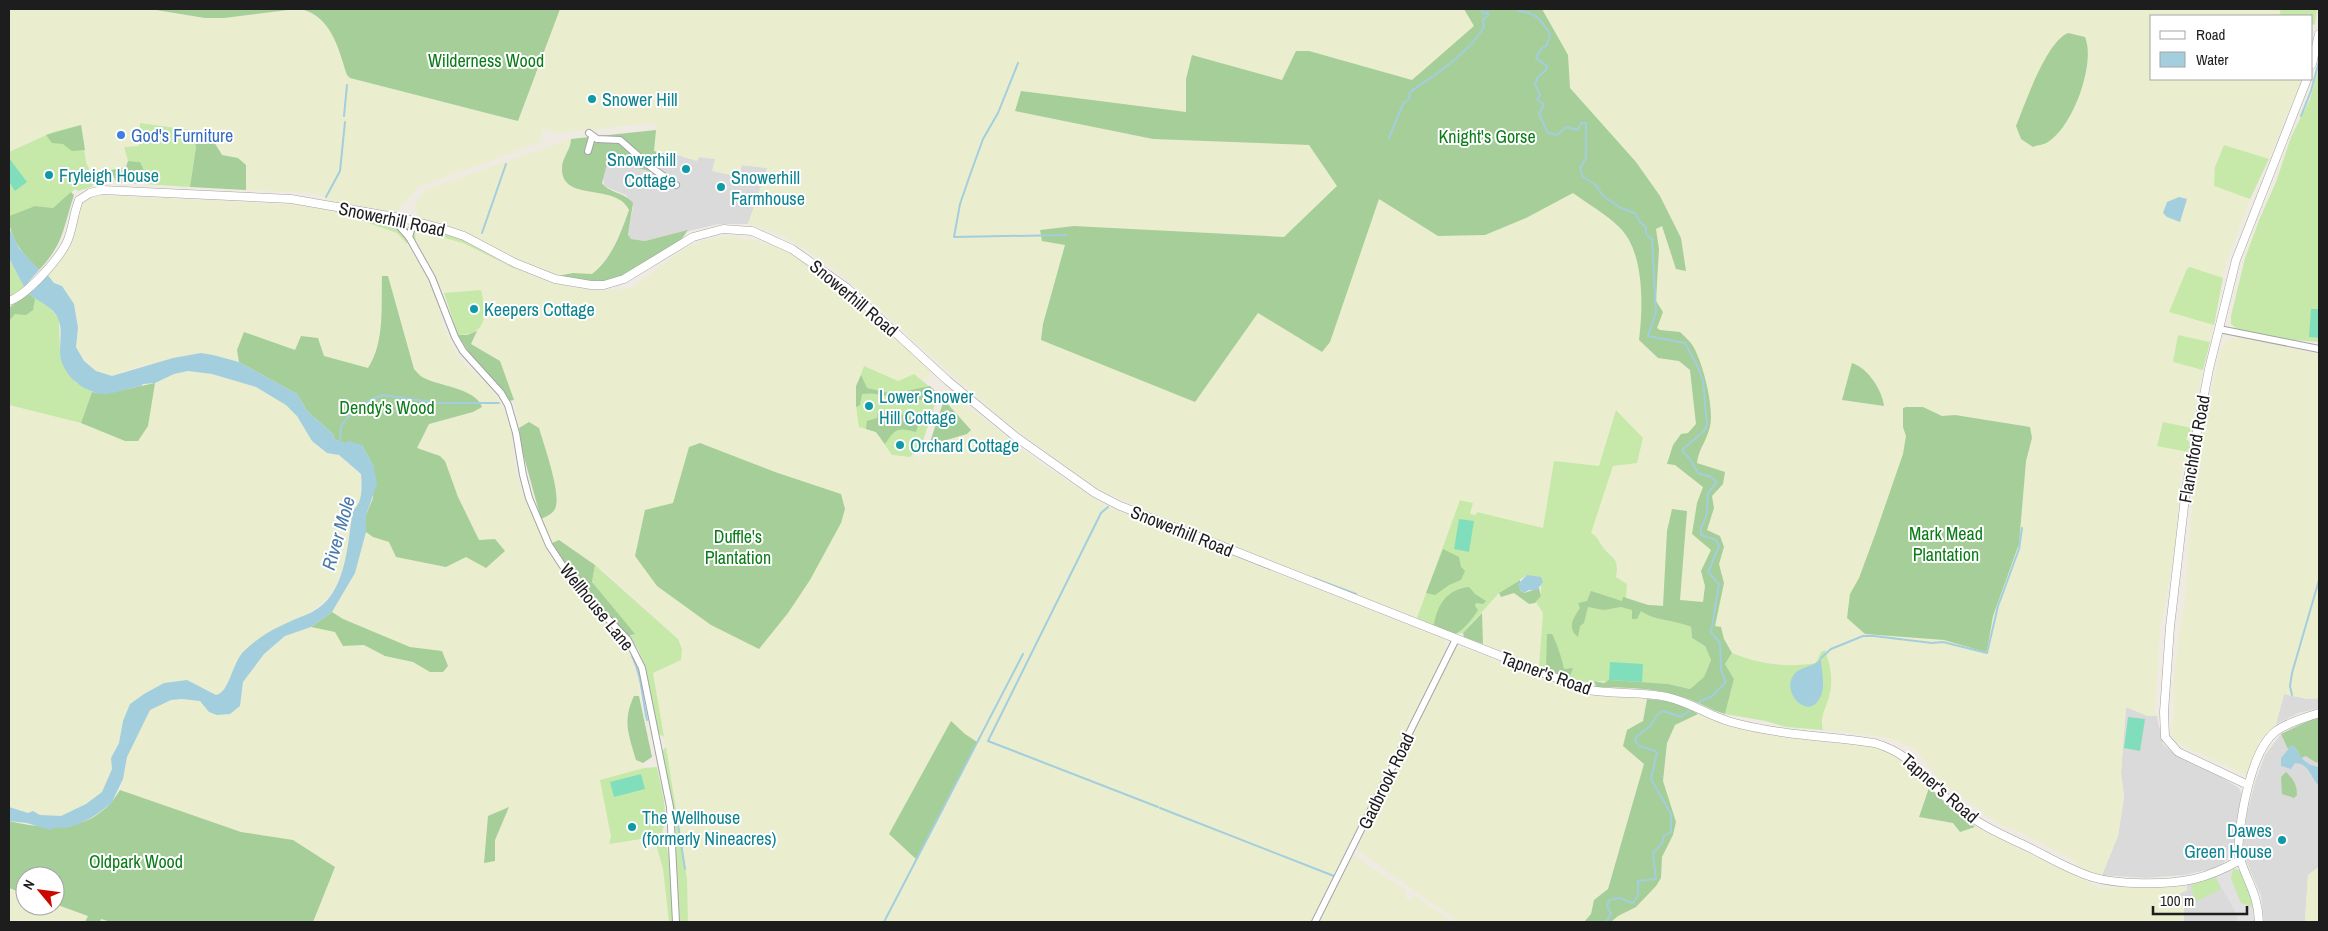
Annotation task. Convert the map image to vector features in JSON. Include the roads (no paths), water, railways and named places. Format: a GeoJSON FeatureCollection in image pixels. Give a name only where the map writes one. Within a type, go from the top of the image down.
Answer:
{"type":"FeatureCollection","features":[{"type":"Feature","properties":{"kind":"street"},"geometry":{"type":"LineString","coordinates":[[2313,60],[2319,34]]}},
{"type":"Feature","properties":{"kind":"street","name":"Flanchford Road"},"geometry":{"type":"LineString","coordinates":[[2248,785],[2178,752],[2169,744],[2164,728],[2170,635],[2186,489],[2209,369],[2236,260],[2307,80]]}},
{"type":"Feature","properties":{"kind":"street"},"geometry":{"type":"LineString","coordinates":[[588,151],[590,135],[620,140],[652,168],[676,185]]}},
{"type":"Feature","properties":{"kind":"street","name":"Snowerhill Road"},"geometry":{"type":"LineString","coordinates":[[9,300],[23,293],[67,243],[79,200],[90,193],[102,190],[291,199],[418,222],[464,236],[515,263],[548,277],[591,285],[604,285],[624,279],[683,242],[706,232],[723,229],[752,231],[778,241],[808,259],[847,288],[948,381],[1016,437],[1095,493],[1118,505],[1260,563],[1456,639]]}},
{"type":"Feature","properties":{"kind":"street","name":"Wellhouse Lane"},"geometry":{"type":"LineString","coordinates":[[392,217],[409,237],[432,278],[455,336],[463,351],[500,393],[508,405],[516,433],[529,498],[549,545],[574,583],[628,640],[642,668],[670,807],[676,922]]}},
{"type":"Feature","properties":{"kind":"street"},"geometry":{"type":"LineString","coordinates":[[409,237],[411,230],[418,222]]}},
{"type":"Feature","properties":{"kind":"street"},"geometry":{"type":"LineString","coordinates":[[2219,329],[2319,349]]}},
{"type":"Feature","properties":{"kind":"street","name":"Tapner's Road"},"geometry":{"type":"LineString","coordinates":[[1456,639],[1584,689],[1598,692],[1666,696],[1690,704],[1723,719],[1746,726],[1874,743],[1889,747],[1908,758],[1943,796],[1969,816],[2092,877],[2132,882],[2194,879],[2211,874],[2240,860]]}},
{"type":"Feature","properties":{"kind":"street","name":"Gadbrook Road"},"geometry":{"type":"LineString","coordinates":[[1315,922],[1456,639]]}},
{"type":"Feature","properties":{"kind":"street"},"geometry":{"type":"LineString","coordinates":[[2259,922],[2257,899],[2240,860],[2239,837],[2248,785],[2262,750],[2274,732],[2283,726],[2319,713]]}},
{"type":"Feature","properties":{"kind":"water"},"geometry":{"type":"Polygon","coordinates":[[[2179,197],[2187,199],[2180,222],[2167,217],[2163,213],[2167,202],[2179,197]]]}},
{"type":"Feature","properties":{"kind":"water"},"geometry":{"type":"Polygon","coordinates":[[[9,228],[19,248],[39,270],[24,287],[9,258],[9,228]]]}},
{"type":"Feature","properties":{"kind":"water"},"geometry":{"type":"Polygon","coordinates":[[[47,274],[54,283],[62,286],[74,304],[78,328],[76,347],[84,361],[96,371],[112,376],[173,358],[201,353],[239,362],[297,394],[307,411],[333,434],[334,439],[344,443],[349,441],[362,445],[374,467],[377,484],[366,515],[366,532],[355,573],[332,612],[311,627],[285,636],[264,654],[243,682],[240,706],[230,714],[217,715],[209,712],[200,701],[182,699],[171,700],[150,710],[127,757],[123,779],[110,806],[108,805],[95,815],[74,826],[50,830],[27,823],[9,821],[9,807],[28,813],[33,811],[40,815],[61,816],[86,804],[102,792],[112,769],[111,758],[119,743],[123,721],[130,704],[164,683],[187,680],[216,695],[220,693],[227,684],[239,657],[250,645],[273,630],[308,614],[321,606],[331,596],[343,569],[353,510],[359,503],[362,484],[361,474],[339,455],[327,453],[312,441],[297,416],[286,405],[256,387],[212,374],[188,371],[174,374],[155,383],[143,384],[140,387],[107,394],[94,392],[79,385],[68,373],[61,359],[60,328],[57,316],[50,308],[28,293],[47,274]]]}},
{"type":"Feature","properties":{"kind":"water"},"geometry":{"type":"Polygon","coordinates":[[[1527,575],[1541,577],[1543,582],[1537,590],[1529,590],[1524,593],[1519,589],[1518,584],[1527,575]]]}},
{"type":"Feature","properties":{"kind":"water"},"geometry":{"type":"Polygon","coordinates":[[[1821,658],[1822,693],[1817,702],[1811,706],[1805,706],[1794,697],[1790,683],[1796,673],[1815,664],[1821,658]]]}},
{"type":"Feature","properties":{"kind":"water"},"geometry":{"type":"Polygon","coordinates":[[[2291,746],[2295,746],[2307,763],[2319,767],[2319,786],[2304,765],[2295,763],[2291,769],[2281,766],[2281,758],[2291,746]]]}},
{"type":"Feature","properties":{"kind":"waterway"},"geometry":{"type":"LineString","coordinates":[[1389,138],[1404,102],[1409,99],[1410,92],[1441,71],[1469,47],[1477,37],[1484,27],[1483,19],[1488,16],[1488,12],[1484,14],[1482,12],[1483,9]]}},
{"type":"Feature","properties":{"kind":"waterway"},"geometry":{"type":"LineString","coordinates":[[1518,9],[1538,18],[1550,34],[1547,45],[1541,49],[1536,58],[1547,66],[1535,84],[1540,95],[1537,100],[1544,104],[1539,114],[1548,133],[1557,135],[1566,127],[1578,130],[1581,123],[1586,123],[1586,158],[1580,168],[1583,177],[1596,185],[1603,196],[1621,208],[1635,213],[1640,222],[1646,227],[1646,234],[1652,239],[1656,312],[1648,336],[1685,343],[1703,381],[1707,425],[1704,431],[1683,449],[1683,452],[1690,459],[1698,473],[1711,477],[1717,482],[1708,493],[1707,514],[1701,528],[1701,535],[1716,540],[1719,546],[1708,572],[1719,584],[1711,632],[1720,643],[1721,670],[1726,682],[1712,696],[1699,702]]}},
{"type":"Feature","properties":{"kind":"waterway"},"geometry":{"type":"LineString","coordinates":[[2301,116],[2311,91],[2319,62]]}},
{"type":"Feature","properties":{"kind":"waterway"},"geometry":{"type":"LineString","coordinates":[[1018,63],[998,113],[983,139],[960,204],[954,237],[1066,235]]}},
{"type":"Feature","properties":{"kind":"waterway"},"geometry":{"type":"LineString","coordinates":[[344,116],[347,85]]}},
{"type":"Feature","properties":{"kind":"waterway"},"geometry":{"type":"LineString","coordinates":[[326,197],[340,171],[345,122]]}},
{"type":"Feature","properties":{"kind":"waterway"},"geometry":{"type":"LineString","coordinates":[[482,233],[506,164]]}},
{"type":"Feature","properties":{"kind":"waterway"},"geometry":{"type":"LineString","coordinates":[[340,443],[341,426],[348,417],[357,407],[382,395],[439,403],[499,403]]}},
{"type":"Feature","properties":{"kind":"waterway"},"geometry":{"type":"LineString","coordinates":[[1108,507],[1101,513],[988,741],[1158,807]]}},
{"type":"Feature","properties":{"kind":"waterway"},"geometry":{"type":"LineString","coordinates":[[1821,658],[1831,649],[1863,636],[1932,643],[1943,642],[1987,653],[1998,606],[2019,549],[2022,528]]}},
{"type":"Feature","properties":{"kind":"waterway"},"geometry":{"type":"LineString","coordinates":[[1313,578],[1356,594]]}},
{"type":"Feature","properties":{"kind":"waterway"},"geometry":{"type":"LineString","coordinates":[[2292,695],[2290,686],[2292,673],[2319,580]]}},
{"type":"Feature","properties":{"kind":"waterway"},"geometry":{"type":"LineString","coordinates":[[884,922],[1023,654]]}},
{"type":"Feature","properties":{"kind":"waterway"},"geometry":{"type":"LineString","coordinates":[[632,656],[640,679],[647,720]]}},
{"type":"Feature","properties":{"kind":"waterway"},"geometry":{"type":"LineString","coordinates":[[1606,922],[1611,914],[1607,906],[1609,900],[1619,898],[1633,903],[1638,896],[1638,881],[1656,879],[1653,853],[1662,843],[1664,836],[1671,832],[1671,814],[1651,779],[1657,753],[1639,746],[1635,740],[1636,737],[1650,726],[1658,714],[1663,711],[1681,717],[1689,711]]}},
{"type":"Feature","properties":{"kind":"waterway"},"geometry":{"type":"LineString","coordinates":[[1160,808],[1334,876]]}},
{"type":"Feature","properties":{"kind":"waterway"},"geometry":{"type":"LineString","coordinates":[[677,818],[685,869]]}},
{"type":"Feature","properties":{"kind":"place","name":"Snower Hill"},"geometry":{"type":"Point","coordinates":[592,99]}},
{"type":"Feature","properties":{"kind":"place","name":"God's Furniture"},"geometry":{"type":"Point","coordinates":[121,135]}},
{"type":"Feature","properties":{"kind":"place","name":"Snowerhill Cottage"},"geometry":{"type":"Point","coordinates":[686,169]}},
{"type":"Feature","properties":{"kind":"place","name":"Fryleigh House"},"geometry":{"type":"Point","coordinates":[49,175]}},
{"type":"Feature","properties":{"kind":"place","name":"Snowerhill Farmhouse"},"geometry":{"type":"Point","coordinates":[721,187]}},
{"type":"Feature","properties":{"kind":"place","name":"Keepers Cottage"},"geometry":{"type":"Point","coordinates":[474,309]}},
{"type":"Feature","properties":{"kind":"place","name":"Lower Snower Hill Cottage"},"geometry":{"type":"Point","coordinates":[869,406]}},
{"type":"Feature","properties":{"kind":"place","name":"Orchard Cottage"},"geometry":{"type":"Point","coordinates":[900,445]}},
{"type":"Feature","properties":{"kind":"place","name":"The Wellhouse (formerly Nineacres)"},"geometry":{"type":"Point","coordinates":[632,827]}},
{"type":"Feature","properties":{"kind":"place","name":"Dawes Green House"},"geometry":{"type":"Point","coordinates":[2282,840]}},
{"type":"Feature","properties":{"kind":"park label","name":"Wilderness Wood"},"geometry":{"type":"Point","coordinates":[486,60]}},
{"type":"Feature","properties":{"kind":"park label","name":"Knight's Gorse"},"geometry":{"type":"Point","coordinates":[1487,136]}},
{"type":"Feature","properties":{"kind":"park label","name":"Dendy's Wood"},"geometry":{"type":"Point","coordinates":[387,407]}},
{"type":"Feature","properties":{"kind":"park label","name":"Mark Mead Plantation"},"geometry":{"type":"Point","coordinates":[1946,543]}},
{"type":"Feature","properties":{"kind":"park label","name":"Duffle's Plantation"},"geometry":{"type":"Point","coordinates":[738,546]}},
{"type":"Feature","properties":{"kind":"park label","name":"Oldpark Wood"},"geometry":{"type":"Point","coordinates":[136,861]}},
{"type":"Feature","properties":{"kind":"water label","name":"River Mole"},"geometry":{"type":"Point","coordinates":[338,533]}}]}
